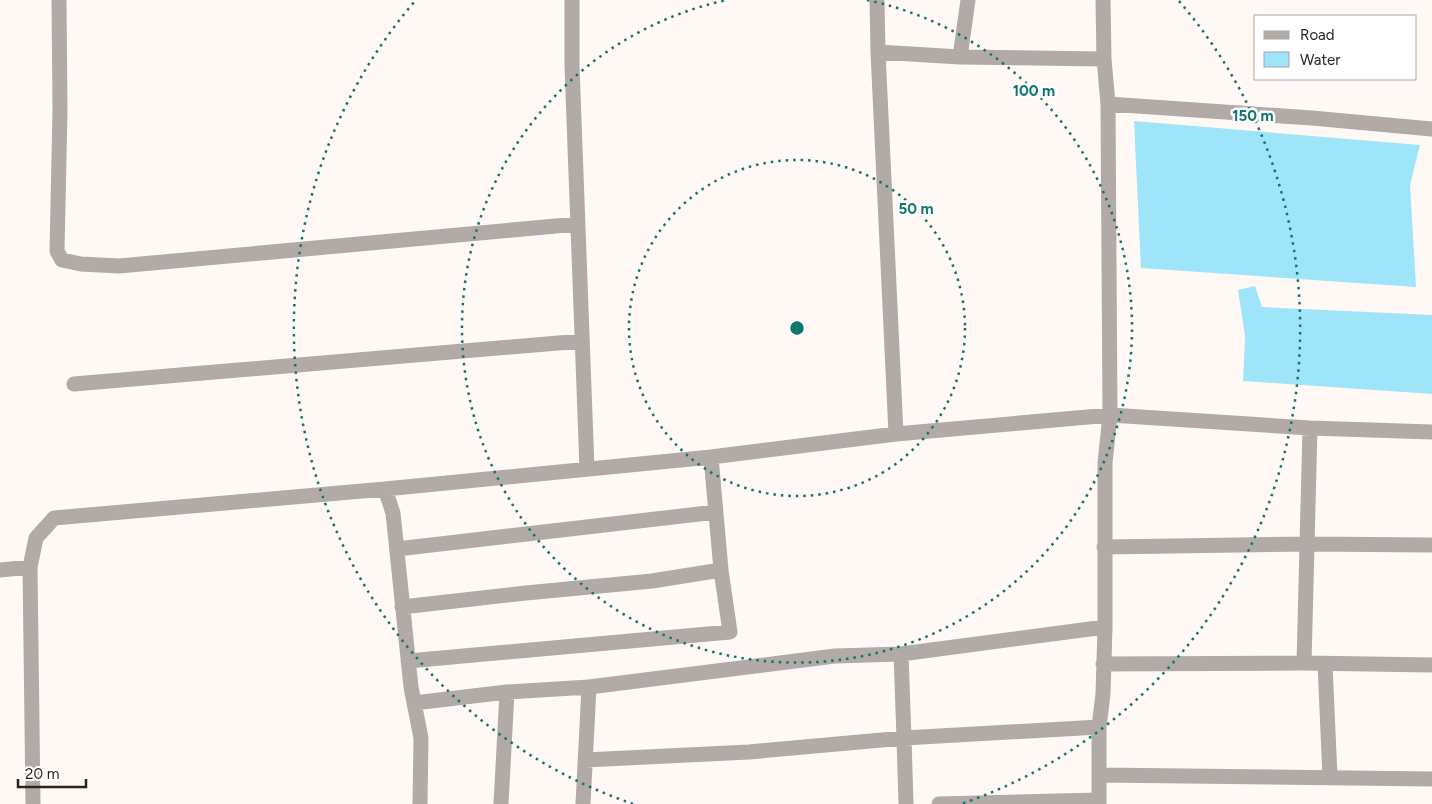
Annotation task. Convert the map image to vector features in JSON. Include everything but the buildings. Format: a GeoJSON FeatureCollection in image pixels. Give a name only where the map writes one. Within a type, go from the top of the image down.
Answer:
{"type":"FeatureCollection","features":[{"type":"Feature","properties":{"kind":"street"},"geometry":{"type":"LineString","coordinates":[[59,0],[60,111],[57,251],[62,260],[81,264],[119,266],[578,224]]}},
{"type":"Feature","properties":{"kind":"street"},"geometry":{"type":"LineString","coordinates":[[572,0],[572,66],[587,469]]}},
{"type":"Feature","properties":{"kind":"street"},"geometry":{"type":"LineString","coordinates":[[877,0],[896,434]]}},
{"type":"Feature","properties":{"kind":"street"},"geometry":{"type":"LineString","coordinates":[[960,57],[968,0]]}},
{"type":"Feature","properties":{"kind":"street"},"geometry":{"type":"LineString","coordinates":[[940,804],[1099,802],[1099,727],[1103,694],[1105,627],[1105,463],[1110,415],[1108,104],[1104,59],[1103,0]]}},
{"type":"Feature","properties":{"kind":"street"},"geometry":{"type":"LineString","coordinates":[[878,52],[960,57],[1104,59]]}},
{"type":"Feature","properties":{"kind":"street"},"geometry":{"type":"LineString","coordinates":[[1108,104],[1302,117],[1432,129]]}},
{"type":"Feature","properties":{"kind":"street"},"geometry":{"type":"LineString","coordinates":[[74,384],[582,341]]}},
{"type":"Feature","properties":{"kind":"street"},"geometry":{"type":"LineString","coordinates":[[33,804],[30,568],[36,538],[54,518],[384,489],[711,457],[896,434],[1110,415],[1310,428],[1432,432]]}},
{"type":"Feature","properties":{"kind":"street"},"geometry":{"type":"LineString","coordinates":[[1304,663],[1310,428]]}},
{"type":"Feature","properties":{"kind":"street"},"geometry":{"type":"LineString","coordinates":[[408,661],[730,632],[721,570],[711,457]]}},
{"type":"Feature","properties":{"kind":"street"},"geometry":{"type":"LineString","coordinates":[[384,489],[393,513],[408,661],[421,738],[420,804]]}},
{"type":"Feature","properties":{"kind":"street"},"geometry":{"type":"LineString","coordinates":[[397,549],[716,512]]}},
{"type":"Feature","properties":{"kind":"street"},"geometry":{"type":"LineString","coordinates":[[1104,547],[1308,544],[1432,545]]}},
{"type":"Feature","properties":{"kind":"street"},"geometry":{"type":"LineString","coordinates":[[0,570],[30,568]]}},
{"type":"Feature","properties":{"kind":"street"},"geometry":{"type":"LineString","coordinates":[[402,607],[652,581],[721,570]]}},
{"type":"Feature","properties":{"kind":"street"},"geometry":{"type":"LineString","coordinates":[[414,703],[507,692],[589,687],[835,656],[901,654],[1105,627]]}},
{"type":"Feature","properties":{"kind":"street"},"geometry":{"type":"LineString","coordinates":[[901,654],[906,804]]}},
{"type":"Feature","properties":{"kind":"street"},"geometry":{"type":"LineString","coordinates":[[1103,664],[1304,663],[1432,665]]}},
{"type":"Feature","properties":{"kind":"street"},"geometry":{"type":"LineString","coordinates":[[1326,664],[1330,777]]}},
{"type":"Feature","properties":{"kind":"street"},"geometry":{"type":"LineString","coordinates":[[583,804],[589,687]]}},
{"type":"Feature","properties":{"kind":"street"},"geometry":{"type":"LineString","coordinates":[[501,804],[507,692]]}},
{"type":"Feature","properties":{"kind":"street"},"geometry":{"type":"LineString","coordinates":[[585,760],[749,752],[904,738],[1099,727]]}},
{"type":"Feature","properties":{"kind":"street"},"geometry":{"type":"LineString","coordinates":[[1099,775],[1432,779]]}},
{"type":"Feature","properties":{"kind":"water"},"geometry":{"type":"Polygon","coordinates":[[[1134,121],[1420,145],[1410,185],[1416,287],[1141,268],[1134,121]]]}},
{"type":"Feature","properties":{"kind":"water"},"geometry":{"type":"Polygon","coordinates":[[[1255,286],[1262,307],[1432,315],[1432,394],[1243,381],[1245,336],[1238,290],[1255,286]]]}}]}
